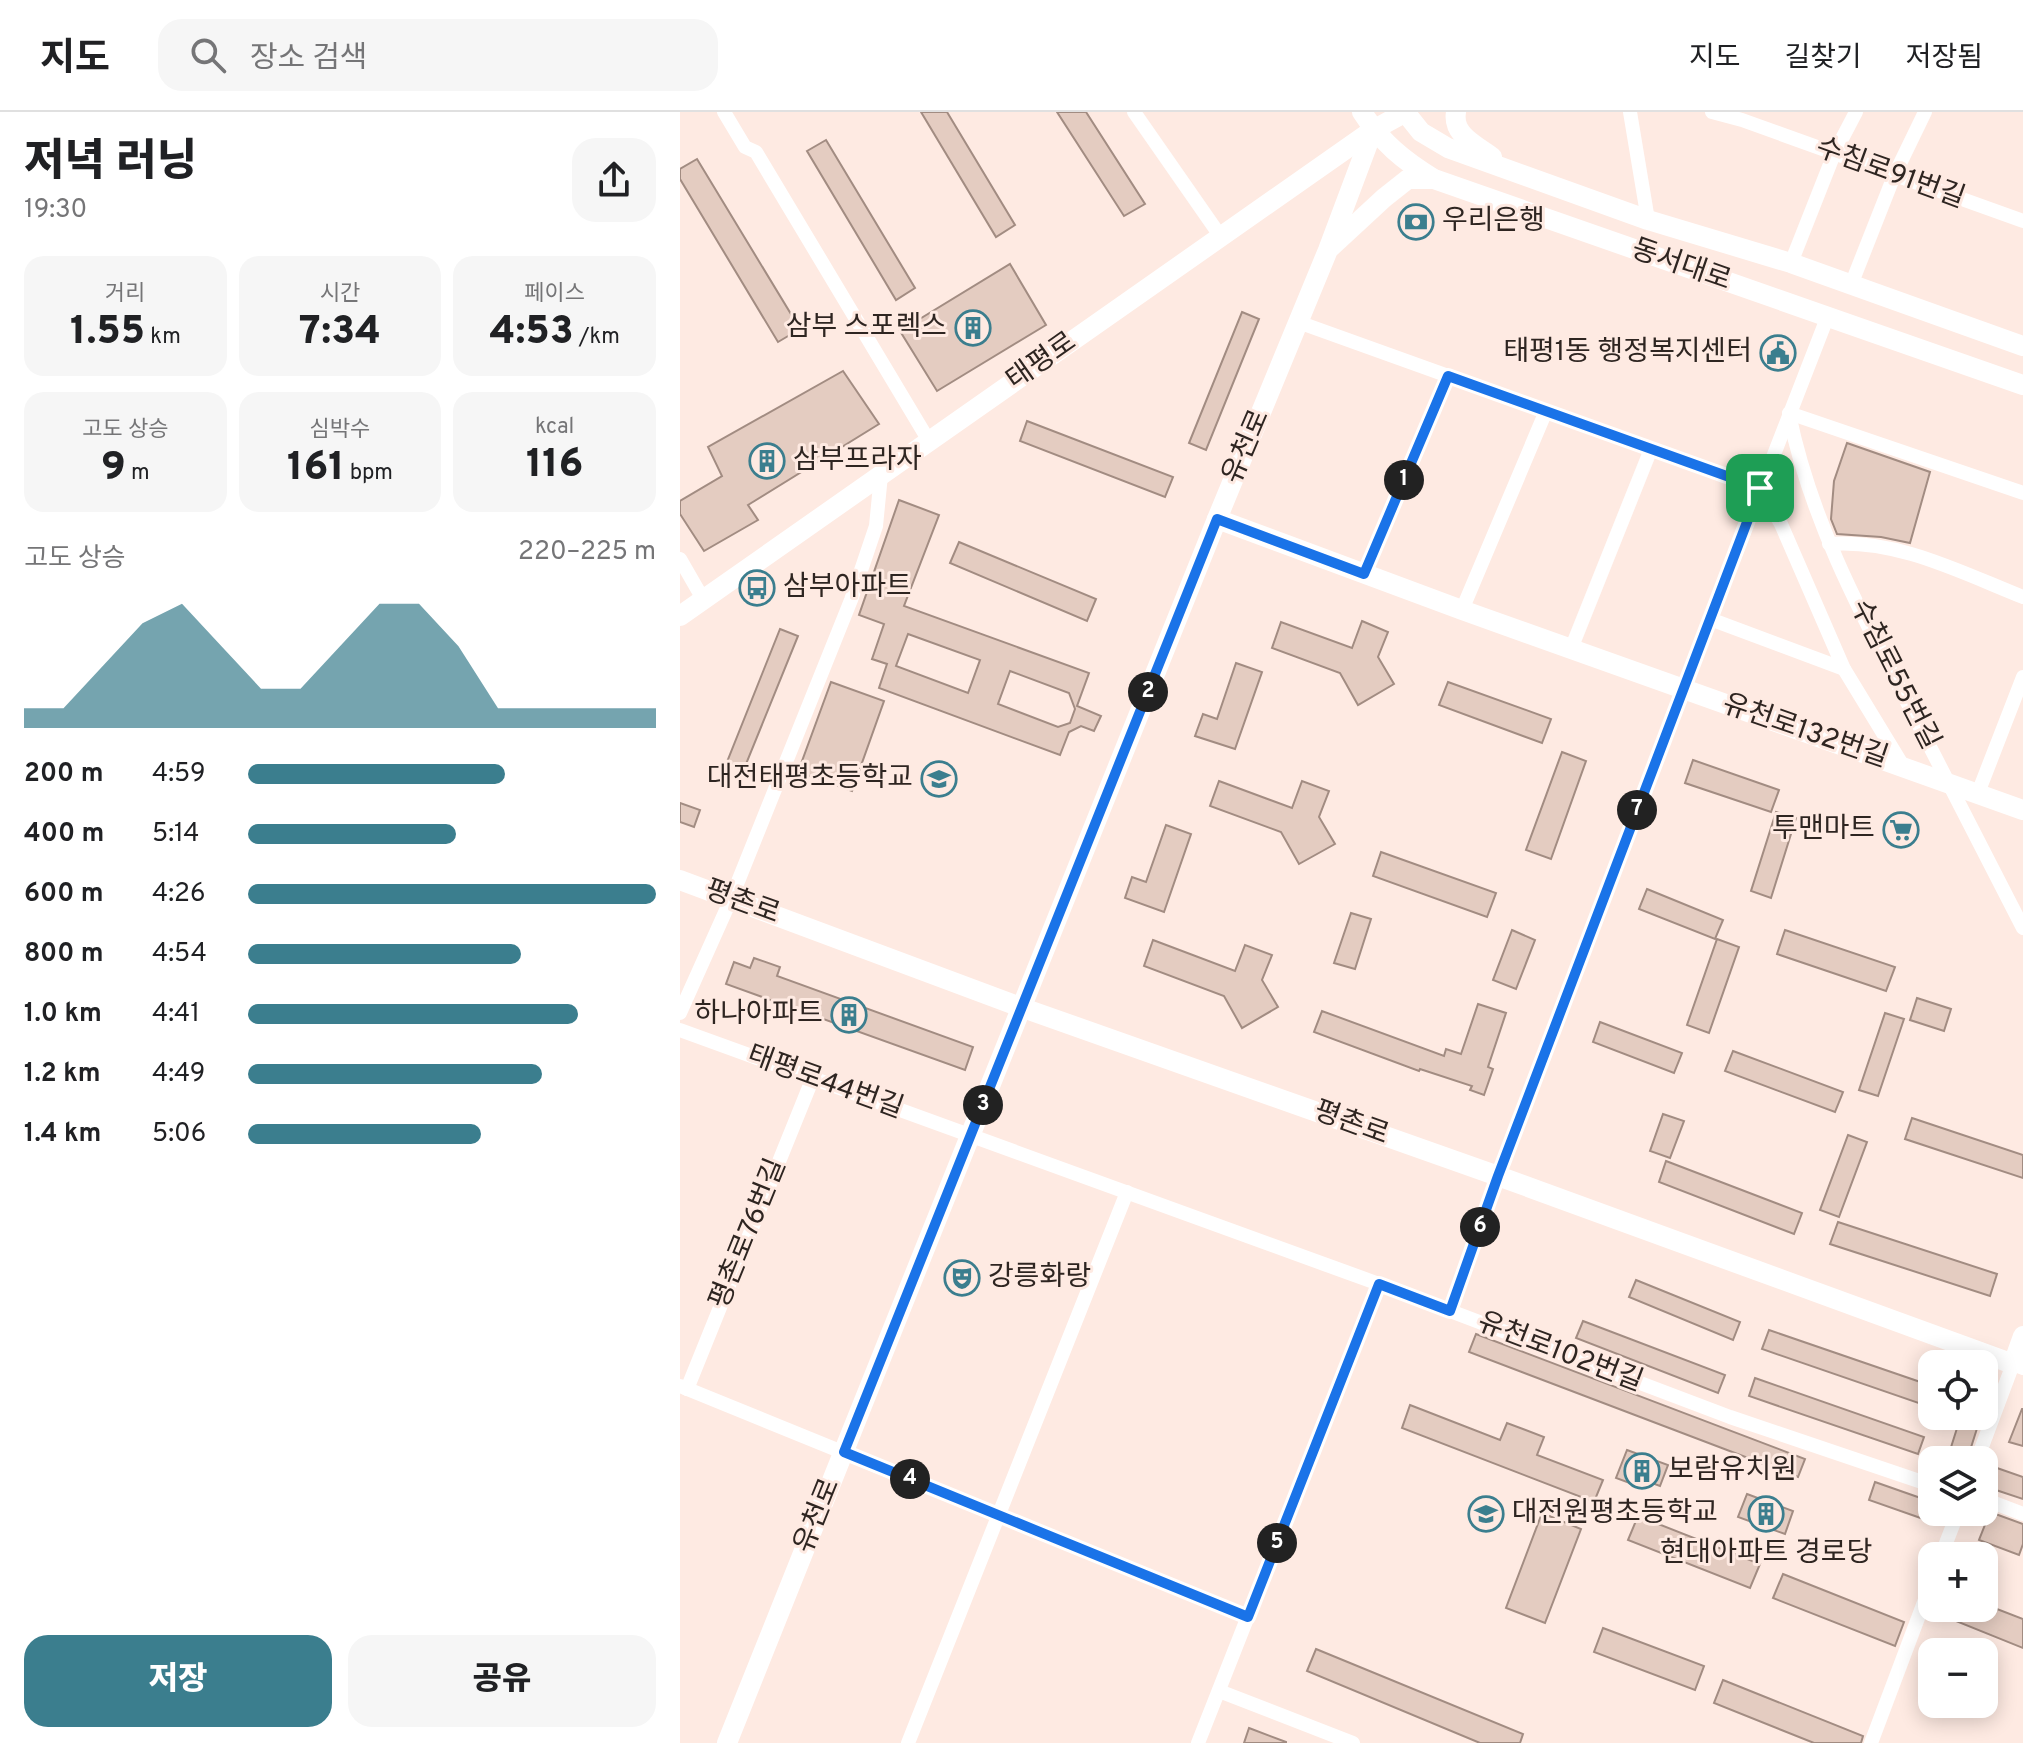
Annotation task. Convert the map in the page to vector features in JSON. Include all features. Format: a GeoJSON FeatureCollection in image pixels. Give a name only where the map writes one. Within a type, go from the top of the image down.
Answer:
{"type":"FeatureCollection","features":[{"type":"Feature","properties":{"kind":"main road","name":"동서대로"},"geometry":{"type":"LineString","coordinates":[[1362,112],[1373,130],[1402,160],[1434,179],[2023,385]]}},
{"type":"Feature","properties":{"kind":"main road","name":"태평로"},"geometry":{"type":"LineString","coordinates":[[680,616],[1373,130],[1406,112]]}},
{"type":"Feature","properties":{"kind":"main road","name":"동서대로"},"geometry":{"type":"LineString","coordinates":[[1406,112],[1421,132],[1448,148],[1648,220],[1791,263],[2023,346]]}},
{"type":"Feature","properties":{"kind":"main road"},"geometry":{"type":"LineString","coordinates":[[1456,112],[1457,131],[1512,171]]}},
{"type":"Feature","properties":{"kind":"main road","name":"유천로"},"geometry":{"type":"LineString","coordinates":[[727,1743],[1217,519],[1328,250],[1373,130]]}},
{"type":"Feature","properties":{"kind":"main road"},"geometry":{"type":"LineString","coordinates":[[1328,250],[1408,179],[1434,179]]}},
{"type":"Feature","properties":{"kind":"main road","name":"유천로132번길"},"geometry":{"type":"LineString","coordinates":[[1217,519],[2023,810]]}},
{"type":"Feature","properties":{"kind":"main road","name":"평촌로"},"geometry":{"type":"LineString","coordinates":[[680,880],[1023,1008],[1498,1176],[2018,1366]]}},
{"type":"Feature","properties":{"kind":"main road"},"geometry":{"type":"LineString","coordinates":[[2018,1366],[2023,1336]]}},
{"type":"Feature","properties":{"kind":"street"},"geometry":{"type":"LineString","coordinates":[[724,112],[745,147],[756,152],[929,441]]}},
{"type":"Feature","properties":{"kind":"street"},"geometry":{"type":"LineString","coordinates":[[1134,112],[1221,237]]}},
{"type":"Feature","properties":{"kind":"street","name":"동서대로"},"geometry":{"type":"LineString","coordinates":[[1630,112],[1648,220]]}},
{"type":"Feature","properties":{"kind":"street","name":"수침로91번길"},"geometry":{"type":"LineString","coordinates":[[1712,112],[1744,116],[1834,154],[2023,221]]}},
{"type":"Feature","properties":{"kind":"street"},"geometry":{"type":"LineString","coordinates":[[1791,263],[1834,154],[1856,112]]}},
{"type":"Feature","properties":{"kind":"street"},"geometry":{"type":"LineString","coordinates":[[1851,285],[1894,176],[1925,112]]}},
{"type":"Feature","properties":{"kind":"street"},"geometry":{"type":"LineString","coordinates":[[1450,1311],[1498,1176],[1827,318]]}},
{"type":"Feature","properties":{"kind":"street"},"geometry":{"type":"LineString","coordinates":[[1298,322],[1760,488]]}},
{"type":"Feature","properties":{"kind":"street"},"geometry":{"type":"LineString","coordinates":[[1364,574],[1448,376]]}},
{"type":"Feature","properties":{"kind":"street"},"geometry":{"type":"LineString","coordinates":[[1462,610],[1546,411]]}},
{"type":"Feature","properties":{"kind":"street"},"geometry":{"type":"LineString","coordinates":[[1789,413],[2023,493]]}},
{"type":"Feature","properties":{"kind":"street","name":"수침로55번길"},"geometry":{"type":"LineString","coordinates":[[1789,413],[1797,453],[1829,544],[2023,928]]}},
{"type":"Feature","properties":{"kind":"street"},"geometry":{"type":"LineString","coordinates":[[1571,649],[1651,449]]}},
{"type":"Feature","properties":{"kind":"street"},"geometry":{"type":"LineString","coordinates":[[680,1013],[731,899],[851,600],[876,526],[881,475]]}},
{"type":"Feature","properties":{"kind":"street","name":"유천로132번길"},"geometry":{"type":"LineString","coordinates":[[1760,488],[1781,524],[1844,669],[1903,766]]}},
{"type":"Feature","properties":{"kind":"street"},"geometry":{"type":"LineString","coordinates":[[1829,544],[1854,543],[1902,550],[2023,597]]}},
{"type":"Feature","properties":{"kind":"street"},"geometry":{"type":"LineString","coordinates":[[680,559],[703,599]]}},
{"type":"Feature","properties":{"kind":"street"},"geometry":{"type":"LineString","coordinates":[[1710,619],[1844,669]]}},
{"type":"Feature","properties":{"kind":"street"},"geometry":{"type":"LineString","coordinates":[[1978,793],[2023,677]]}},
{"type":"Feature","properties":{"kind":"street","name":"태평로44번길"},"geometry":{"type":"LineString","coordinates":[[680,1030],[971,1135]]}},
{"type":"Feature","properties":{"kind":"street","name":"평촌로76번길"},"geometry":{"type":"LineString","coordinates":[[684,1388],[812,1080]]}},
{"type":"Feature","properties":{"kind":"street","name":"유천로102번길"},"geometry":{"type":"LineString","coordinates":[[971,1135],[1379,1284],[1730,1417],[1918,1481]]}},
{"type":"Feature","properties":{"kind":"street"},"geometry":{"type":"LineString","coordinates":[[908,1743],[1127,1192]]}},
{"type":"Feature","properties":{"kind":"street"},"geometry":{"type":"LineString","coordinates":[[1198,1743],[1379,1284]]}},
{"type":"Feature","properties":{"kind":"street"},"geometry":{"type":"LineString","coordinates":[[1983,1446],[2018,1366]]}},
{"type":"Feature","properties":{"kind":"street"},"geometry":{"type":"LineString","coordinates":[[684,1388],[1248,1617]]}},
{"type":"Feature","properties":{"kind":"street"},"geometry":{"type":"LineString","coordinates":[[1998,1504],[2023,1514]]}},
{"type":"Feature","properties":{"kind":"street"},"geometry":{"type":"LineString","coordinates":[[1871,1743],[1918,1618]]}},
{"type":"Feature","properties":{"kind":"street"},"geometry":{"type":"LineString","coordinates":[[1219,1691],[1353,1743]]}},
{"type":"Feature","properties":{"kind":"building"},"geometry":{"type":"Polygon","coordinates":[[[921,112],[947,112],[1015,225],[996,237],[921,112]]]}},
{"type":"Feature","properties":{"kind":"building"},"geometry":{"type":"Polygon","coordinates":[[[1057,112],[1086,112],[1145,204],[1124,216],[1057,112]]]}},
{"type":"Feature","properties":{"kind":"building"},"geometry":{"type":"Polygon","coordinates":[[[826,140],[915,288],[896,300],[807,151],[826,140]]]}},
{"type":"Feature","properties":{"kind":"building"},"geometry":{"type":"Polygon","coordinates":[[[697,159],[800,329],[778,342],[680,179],[680,169],[697,159]]]}},
{"type":"Feature","properties":{"kind":"building","name":"삼부 스포렉스"},"geometry":{"type":"Polygon","coordinates":[[[1010,264],[1046,325],[937,391],[900,331],[1010,264]]]}},
{"type":"Feature","properties":{"kind":"building"},"geometry":{"type":"Polygon","coordinates":[[[1242,312],[1259,319],[1206,450],[1189,443],[1242,312]]]}},
{"type":"Feature","properties":{"kind":"building","name":"삼부프라자"},"geometry":{"type":"Polygon","coordinates":[[[843,371],[879,424],[748,505],[758,520],[704,551],[680,514],[680,501],[722,476],[708,447],[843,371]]]}},
{"type":"Feature","properties":{"kind":"building"},"geometry":{"type":"Polygon","coordinates":[[[1027,421],[1173,477],[1165,497],[1020,441],[1027,421]]]}},
{"type":"Feature","properties":{"kind":"building"},"geometry":{"type":"Polygon","coordinates":[[[1847,443],[1930,472],[1910,543],[1881,537],[1837,534],[1831,519],[1834,481],[1847,443]]]}},
{"type":"Feature","properties":{"kind":"building"},"geometry":{"type":"Polygon","coordinates":[[[899,500],[939,515],[904,606],[1089,673],[1077,706],[1101,716],[1094,731],[1081,726],[1069,732],[1060,755],[879,688],[887,664],[872,659],[884,624],[859,615],[899,500]],[[908,634],[896,666],[968,693],[980,660],[908,634]],[[1010,671],[998,704],[1058,727],[1070,723],[1075,709],[1069,693],[1010,671]]]}},
{"type":"Feature","properties":{"kind":"building"},"geometry":{"type":"Polygon","coordinates":[[[959,542],[1096,599],[1087,621],[950,563],[959,542]]]}},
{"type":"Feature","properties":{"kind":"building"},"geometry":{"type":"Polygon","coordinates":[[[1362,621],[1388,632],[1378,657],[1394,684],[1358,705],[1340,673],[1272,648],[1281,622],[1352,648],[1362,621]]]}},
{"type":"Feature","properties":{"kind":"building"},"geometry":{"type":"Polygon","coordinates":[[[780,629],[798,636],[744,769],[727,762],[780,629]]]}},
{"type":"Feature","properties":{"kind":"building"},"geometry":{"type":"Polygon","coordinates":[[[1236,663],[1262,672],[1235,749],[1195,736],[1203,714],[1217,719],[1236,663]]]}},
{"type":"Feature","properties":{"kind":"building"},"geometry":{"type":"Polygon","coordinates":[[[831,682],[884,701],[852,791],[798,772],[831,682]]]}},
{"type":"Feature","properties":{"kind":"building"},"geometry":{"type":"Polygon","coordinates":[[[1448,682],[1551,719],[1542,743],[1439,705],[1448,682]]]}},
{"type":"Feature","properties":{"kind":"building"},"geometry":{"type":"Polygon","coordinates":[[[1562,752],[1586,761],[1551,859],[1526,850],[1562,752]]]}},
{"type":"Feature","properties":{"kind":"building"},"geometry":{"type":"Polygon","coordinates":[[[1693,760],[1779,790],[1771,812],[1685,783],[1693,760]]]}},
{"type":"Feature","properties":{"kind":"building"},"geometry":{"type":"Polygon","coordinates":[[[1219,781],[1292,808],[1302,781],[1329,791],[1319,817],[1335,844],[1299,864],[1281,832],[1210,806],[1219,781]]]}},
{"type":"Feature","properties":{"kind":"building"},"geometry":{"type":"Polygon","coordinates":[[[680,803],[700,810],[694,827],[680,822],[680,803]]]}},
{"type":"Feature","properties":{"kind":"building"},"geometry":{"type":"Polygon","coordinates":[[[1776,812],[1796,818],[1771,898],[1751,891],[1776,812]]]}},
{"type":"Feature","properties":{"kind":"building"},"geometry":{"type":"Polygon","coordinates":[[[1166,825],[1191,834],[1164,912],[1125,898],[1132,877],[1146,882],[1166,825]]]}},
{"type":"Feature","properties":{"kind":"building"},"geometry":{"type":"Polygon","coordinates":[[[1381,852],[1496,893],[1487,917],[1373,876],[1381,852]]]}},
{"type":"Feature","properties":{"kind":"building"},"geometry":{"type":"Polygon","coordinates":[[[1647,889],[1723,920],[1715,939],[1639,909],[1647,889]]]}},
{"type":"Feature","properties":{"kind":"building"},"geometry":{"type":"Polygon","coordinates":[[[1351,913],[1371,919],[1355,969],[1334,963],[1351,913]]]}},
{"type":"Feature","properties":{"kind":"building"},"geometry":{"type":"Polygon","coordinates":[[[1512,930],[1535,940],[1516,989],[1493,980],[1512,930]]]}},
{"type":"Feature","properties":{"kind":"building"},"geometry":{"type":"Polygon","coordinates":[[[1785,930],[1895,967],[1886,991],[1777,954],[1785,930]]]}},
{"type":"Feature","properties":{"kind":"building"},"geometry":{"type":"Polygon","coordinates":[[[1717,939],[1739,947],[1709,1033],[1687,1025],[1717,939]]]}},
{"type":"Feature","properties":{"kind":"building"},"geometry":{"type":"Polygon","coordinates":[[[1153,940],[1235,971],[1245,945],[1272,955],[1262,980],[1278,1007],[1242,1028],[1224,996],[1144,966],[1153,940]]]}},
{"type":"Feature","properties":{"kind":"building","name":"하나아파트"},"geometry":{"type":"Polygon","coordinates":[[[754,958],[780,967],[777,976],[973,1047],[965,1070],[726,984],[734,962],[750,968],[754,958]]]}},
{"type":"Feature","properties":{"kind":"building"},"geometry":{"type":"Polygon","coordinates":[[[1917,998],[1951,1009],[1944,1031],[1910,1020],[1917,998]]]}},
{"type":"Feature","properties":{"kind":"building"},"geometry":{"type":"Polygon","coordinates":[[[1478,1004],[1506,1013],[1488,1067],[1493,1069],[1484,1095],[1470,1090],[1472,1086],[1419,1071],[1314,1032],[1322,1011],[1444,1056],[1446,1049],[1461,1054],[1478,1004]]]}},
{"type":"Feature","properties":{"kind":"building"},"geometry":{"type":"Polygon","coordinates":[[[1885,1013],[1904,1019],[1878,1096],[1859,1090],[1885,1013]]]}},
{"type":"Feature","properties":{"kind":"building"},"geometry":{"type":"Polygon","coordinates":[[[1600,1022],[1682,1053],[1674,1073],[1593,1042],[1600,1022]]]}},
{"type":"Feature","properties":{"kind":"building"},"geometry":{"type":"Polygon","coordinates":[[[1733,1051],[1843,1092],[1835,1112],[1725,1071],[1733,1051]]]}},
{"type":"Feature","properties":{"kind":"building"},"geometry":{"type":"Polygon","coordinates":[[[1663,1114],[1684,1121],[1670,1158],[1650,1151],[1663,1114]]]}},
{"type":"Feature","properties":{"kind":"building"},"geometry":{"type":"Polygon","coordinates":[[[1912,1118],[2023,1155],[2023,1178],[1905,1139],[1912,1118]]]}},
{"type":"Feature","properties":{"kind":"building"},"geometry":{"type":"Polygon","coordinates":[[[1848,1135],[1867,1142],[1839,1217],[1820,1210],[1848,1135]]]}},
{"type":"Feature","properties":{"kind":"building"},"geometry":{"type":"Polygon","coordinates":[[[1666,1161],[1802,1213],[1794,1234],[1659,1182],[1666,1161]]]}},
{"type":"Feature","properties":{"kind":"building"},"geometry":{"type":"Polygon","coordinates":[[[1838,1222],[1997,1274],[1990,1296],[1830,1244],[1838,1222]]]}},
{"type":"Feature","properties":{"kind":"building"},"geometry":{"type":"Polygon","coordinates":[[[1636,1280],[1740,1322],[1733,1340],[1629,1297],[1636,1280]]]}},
{"type":"Feature","properties":{"kind":"building"},"geometry":{"type":"Polygon","coordinates":[[[1583,1321],[1725,1375],[1718,1393],[1576,1338],[1583,1321]]]}},
{"type":"Feature","properties":{"kind":"building"},"geometry":{"type":"Polygon","coordinates":[[[1769,1330],[1918,1381],[1918,1403],[1762,1349],[1769,1330]]]}},
{"type":"Feature","properties":{"kind":"building"},"geometry":{"type":"Polygon","coordinates":[[[1476,1334],[1805,1459],[1798,1477],[1469,1352],[1476,1334]]]}},
{"type":"Feature","properties":{"kind":"building"},"geometry":{"type":"Polygon","coordinates":[[[1755,1378],[1924,1437],[1918,1446],[1918,1454],[1749,1396],[1755,1378]]]}},
{"type":"Feature","properties":{"kind":"building"},"geometry":{"type":"Polygon","coordinates":[[[1410,1405],[1500,1440],[1507,1423],[1544,1437],[1537,1455],[1603,1480],[1594,1502],[1402,1428],[1410,1405]]]}},
{"type":"Feature","properties":{"kind":"building"},"geometry":{"type":"Polygon","coordinates":[[[2023,1409],[2023,1446],[2009,1442],[2023,1409]]]}},
{"type":"Feature","properties":{"kind":"building"},"geometry":{"type":"Polygon","coordinates":[[[1956,1430],[1977,1430],[1971,1446],[1951,1446],[1956,1430]]]}},
{"type":"Feature","properties":{"kind":"building","name":"보람유치원"},"geometry":{"type":"Polygon","coordinates":[[[1627,1450],[1668,1465],[1660,1486],[1638,1478],[1635,1485],[1616,1478],[1627,1450]]]}},
{"type":"Feature","properties":{"kind":"building"},"geometry":{"type":"Polygon","coordinates":[[[1998,1468],[2023,1477],[2023,1499],[1998,1491],[1998,1468]]]}},
{"type":"Feature","properties":{"kind":"building"},"geometry":{"type":"Polygon","coordinates":[[[1875,1482],[1918,1497],[1918,1517],[1869,1500],[1875,1482]]]}},
{"type":"Feature","properties":{"kind":"building","name":"현대아파트 경로당"},"geometry":{"type":"Polygon","coordinates":[[[1747,1494],[1793,1511],[1785,1534],[1738,1517],[1747,1494]]]}},
{"type":"Feature","properties":{"kind":"building"},"geometry":{"type":"Polygon","coordinates":[[[1542,1513],[1581,1529],[1545,1623],[1506,1608],[1542,1513]]]}},
{"type":"Feature","properties":{"kind":"building"},"geometry":{"type":"Polygon","coordinates":[[[1998,1515],[2023,1524],[2023,1544],[2019,1555],[1998,1547],[1998,1542],[1979,1540],[1984,1526],[1998,1526],[1998,1515]]]}},
{"type":"Feature","properties":{"kind":"building"},"geometry":{"type":"Polygon","coordinates":[[[1638,1516],[1760,1564],[1750,1588],[1628,1540],[1638,1516]]]}},
{"type":"Feature","properties":{"kind":"building"},"geometry":{"type":"Polygon","coordinates":[[[1783,1574],[1904,1622],[1895,1646],[1773,1598],[1783,1574]]]}},
{"type":"Feature","properties":{"kind":"building"},"geometry":{"type":"Polygon","coordinates":[[[1998,1609],[2023,1619],[2023,1648],[1958,1622],[1998,1622],[1998,1609]]]}},
{"type":"Feature","properties":{"kind":"building"},"geometry":{"type":"Polygon","coordinates":[[[1603,1628],[1704,1666],[1695,1690],[1594,1652],[1603,1628]]]}},
{"type":"Feature","properties":{"kind":"building"},"geometry":{"type":"Polygon","coordinates":[[[1316,1649],[1523,1734],[1520,1743],[1480,1743],[1307,1671],[1316,1649]]]}},
{"type":"Feature","properties":{"kind":"building"},"geometry":{"type":"Polygon","coordinates":[[[1723,1680],[1863,1736],[1861,1743],[1814,1743],[1714,1703],[1723,1680]]]}},
{"type":"Feature","properties":{"kind":"building"},"geometry":{"type":"Polygon","coordinates":[[[1249,1728],[1286,1742],[1286,1743],[1244,1743],[1249,1728]]]}},
{"type":"Feature","properties":{"kind":"place","name":"우리은행"},"geometry":{"type":"Point","coordinates":[1416,222]}},
{"type":"Feature","properties":{"kind":"place","name":"삼부 스포렉스"},"geometry":{"type":"Point","coordinates":[973,328]}},
{"type":"Feature","properties":{"kind":"place","name":"태평1동 행정복지센터"},"geometry":{"type":"Point","coordinates":[1778,353]}},
{"type":"Feature","properties":{"kind":"place","name":"삼부프라자"},"geometry":{"type":"Point","coordinates":[767,461]}},
{"type":"Feature","properties":{"kind":"place","name":"삼부아파트"},"geometry":{"type":"Point","coordinates":[757,588]}},
{"type":"Feature","properties":{"kind":"place","name":"대전태평초등학교"},"geometry":{"type":"Point","coordinates":[939,779]}},
{"type":"Feature","properties":{"kind":"place","name":"투맨마트"},"geometry":{"type":"Point","coordinates":[1901,830]}},
{"type":"Feature","properties":{"kind":"place","name":"하나아파트"},"geometry":{"type":"Point","coordinates":[849,1015]}},
{"type":"Feature","properties":{"kind":"place","name":"강릉화랑"},"geometry":{"type":"Point","coordinates":[962,1278]}},
{"type":"Feature","properties":{"kind":"place","name":"보람유치원"},"geometry":{"type":"Point","coordinates":[1642,1471]}},
{"type":"Feature","properties":{"kind":"place","name":"대전원평초등학교"},"geometry":{"type":"Point","coordinates":[1486,1514]}},
{"type":"Feature","properties":{"kind":"place","name":"현대아파트 경로당"},"geometry":{"type":"Point","coordinates":[1766,1514]}},
{"type":"Feature","properties":{"kind":"route"},"geometry":{"type":"LineString","coordinates":[[1448,376],[1760,488],[1498,1176],[1450,1311],[1379,1284],[1248,1617],[844,1452],[1217,519],[1364,574],[1448,376]]}}]}
